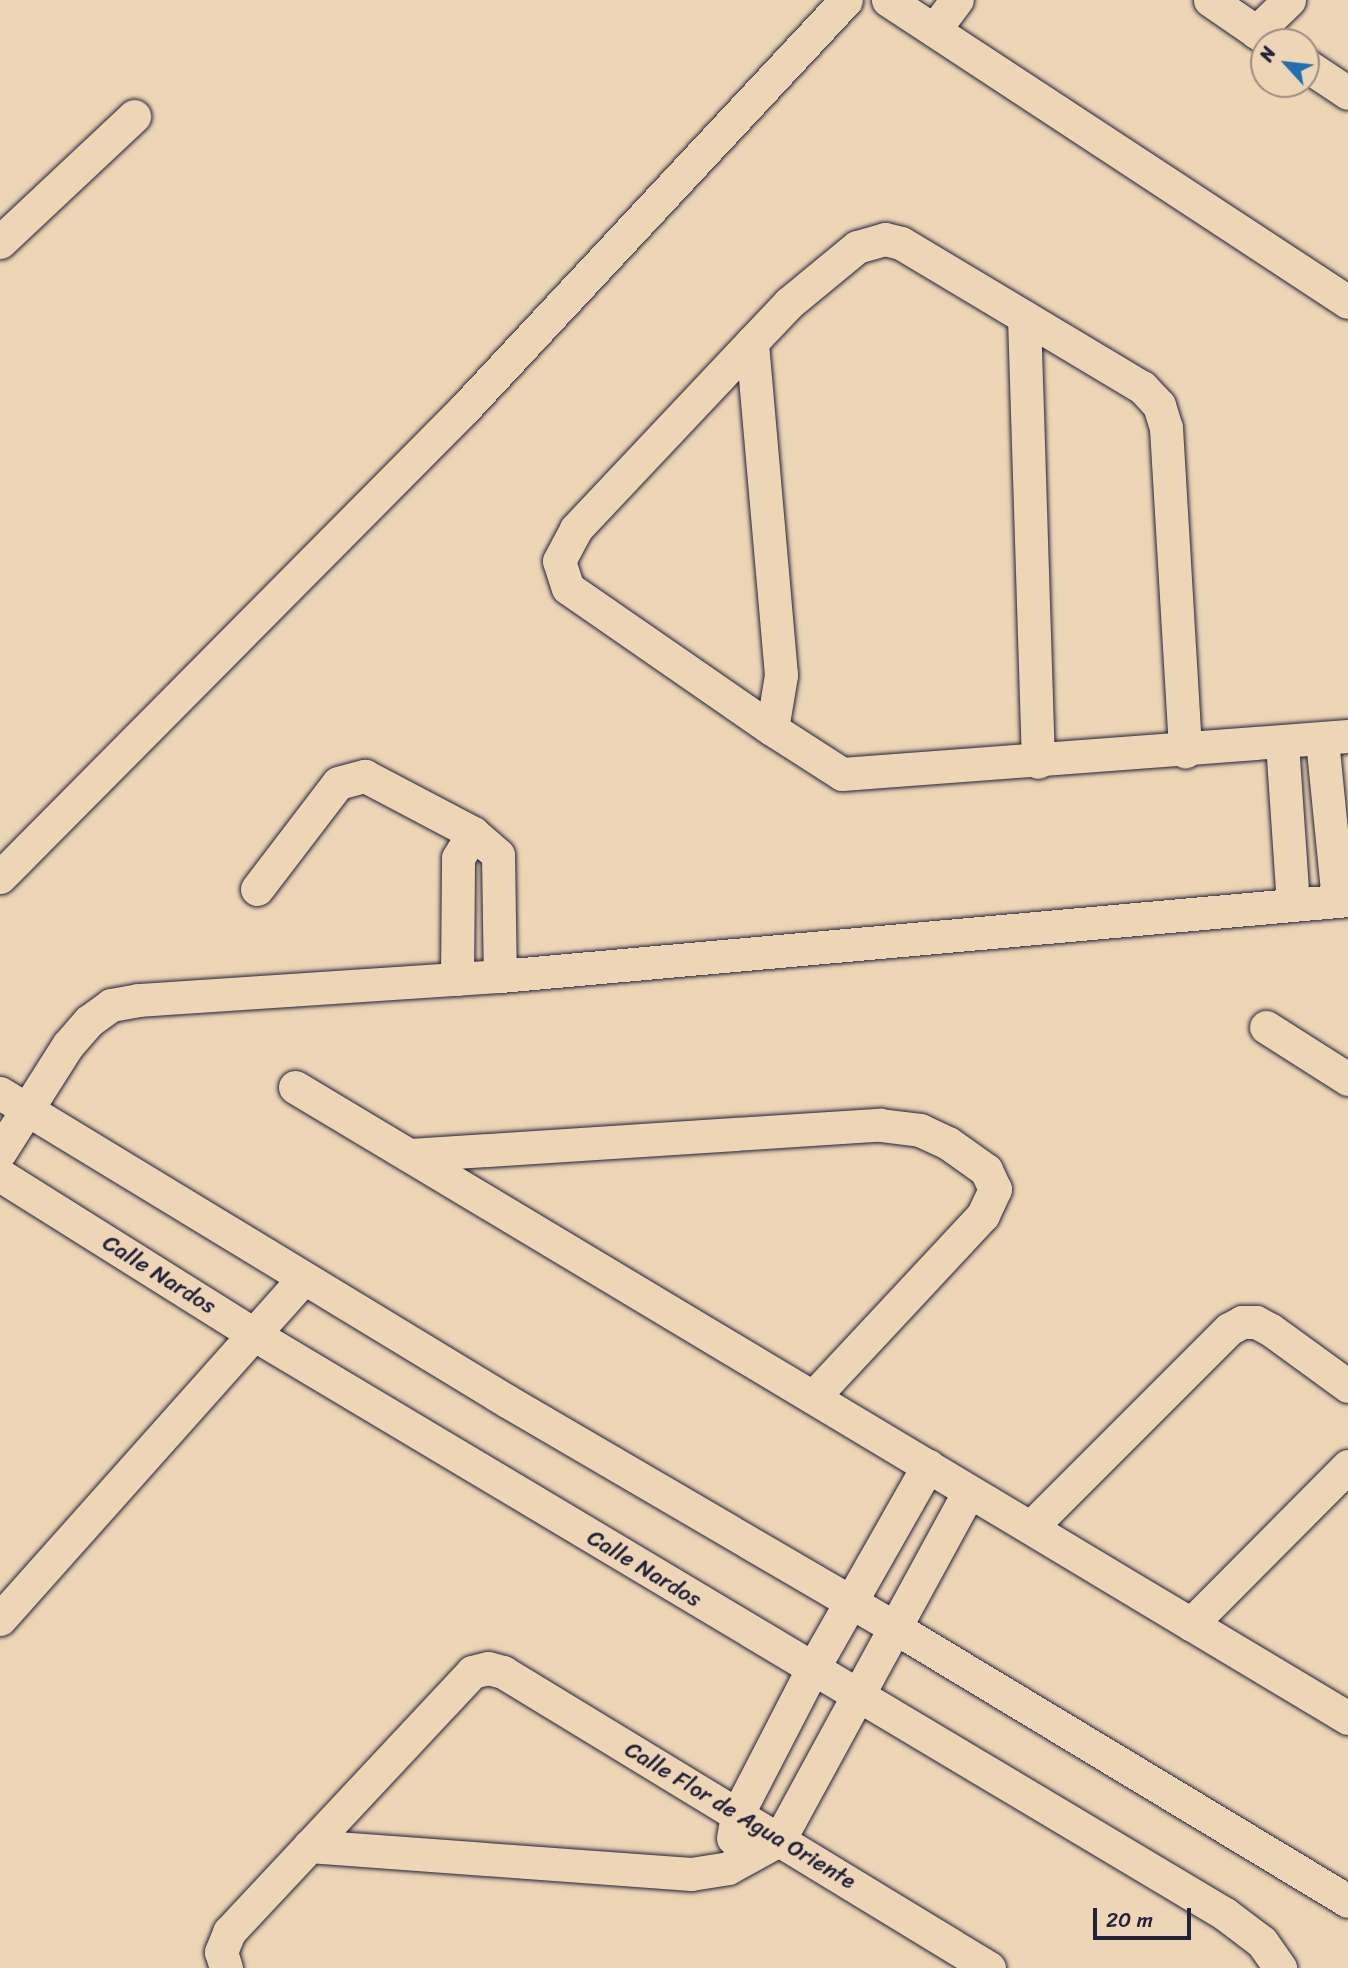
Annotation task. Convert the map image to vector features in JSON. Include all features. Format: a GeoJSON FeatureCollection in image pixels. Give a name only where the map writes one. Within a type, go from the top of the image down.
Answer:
{"type":"FeatureCollection","features":[{"type":"Feature","properties":{"kind":"street"},"geometry":{"type":"LineString","coordinates":[[0,877],[465,408],[846,0]]}},
{"type":"Feature","properties":{"kind":"street"},"geometry":{"type":"LineString","coordinates":[[888,0],[1348,302]]}},
{"type":"Feature","properties":{"kind":"street"},"geometry":{"type":"LineString","coordinates":[[934,30],[957,0]]}},
{"type":"Feature","properties":{"kind":"street"},"geometry":{"type":"LineString","coordinates":[[1209,0],[1250,28]]}},
{"type":"Feature","properties":{"kind":"street"},"geometry":{"type":"LineString","coordinates":[[1269,28],[1289,0]]}},
{"type":"Feature","properties":{"kind":"street"},"geometry":{"type":"LineString","coordinates":[[1320,74],[1348,93]]}},
{"type":"Feature","properties":{"kind":"street"},"geometry":{"type":"LineString","coordinates":[[0,242],[134,116]]}},
{"type":"Feature","properties":{"kind":"street"},"geometry":{"type":"LineString","coordinates":[[0,1153],[14,1101],[111,1005],[253,990],[500,976],[1343,900],[1335,738],[1185,751],[1038,762],[842,774],[568,588],[559,561],[576,529],[789,303],[857,247],[885,239],[901,243],[1142,387],[1159,405],[1166,428],[1185,751]]}},
{"type":"Feature","properties":{"kind":"street"},"geometry":{"type":"LineString","coordinates":[[1024,317],[1038,762]]}},
{"type":"Feature","properties":{"kind":"street"},"geometry":{"type":"LineString","coordinates":[[752,342],[781,675],[772,729]]}},
{"type":"Feature","properties":{"kind":"street"},"geometry":{"type":"LineString","coordinates":[[1282,743],[1293,904]]}},
{"type":"Feature","properties":{"kind":"street"},"geometry":{"type":"LineString","coordinates":[[257,889],[338,783],[353,776],[365,776],[473,833],[498,855],[500,976]]}},
{"type":"Feature","properties":{"kind":"street"},"geometry":{"type":"LineString","coordinates":[[457,979],[458,858],[473,833]]}},
{"type":"Feature","properties":{"kind":"street"},"geometry":{"type":"LineString","coordinates":[[1266,1027],[1348,1079]]}},
{"type":"Feature","properties":{"kind":"street"},"geometry":{"type":"LineString","coordinates":[[295,1087],[1348,1718]]}},
{"type":"Feature","properties":{"kind":"street"},"geometry":{"type":"LineString","coordinates":[[14,1101],[303,1279],[851,1601],[1348,1901]]}},
{"type":"Feature","properties":{"kind":"street"},"geometry":{"type":"LineString","coordinates":[[410,1155],[880,1125],[920,1130],[948,1143],[986,1170],[995,1189],[983,1215],[813,1397]]}},
{"type":"Feature","properties":{"kind":"street","name":"Calle Nardos"},"geometry":{"type":"LineString","coordinates":[[0,1175],[255,1335],[812,1671],[1225,1913],[1262,1942],[1280,1968]]}},
{"type":"Feature","properties":{"kind":"street"},"geometry":{"type":"LineString","coordinates":[[0,1619],[303,1279]]}},
{"type":"Feature","properties":{"kind":"street"},"geometry":{"type":"LineString","coordinates":[[1031,1527],[1229,1329],[1242,1322],[1271,1330],[1348,1386]]}},
{"type":"Feature","properties":{"kind":"street"},"geometry":{"type":"LineString","coordinates":[[727,1868],[737,1815],[812,1671],[928,1466]]}},
{"type":"Feature","properties":{"kind":"street"},"geometry":{"type":"LineString","coordinates":[[1191,1624],[1348,1466]]}},
{"type":"Feature","properties":{"kind":"street"},"geometry":{"type":"LineString","coordinates":[[226,1968],[221,1952],[229,1932],[309,1846],[691,1874],[727,1868],[779,1840],[855,1696],[970,1491]]}},
{"type":"Feature","properties":{"kind":"street","name":"Calle Flor de Agua Oriente"},"geometry":{"type":"LineString","coordinates":[[309,1846],[472,1672],[488,1668],[503,1672],[989,1968]]}}]}
